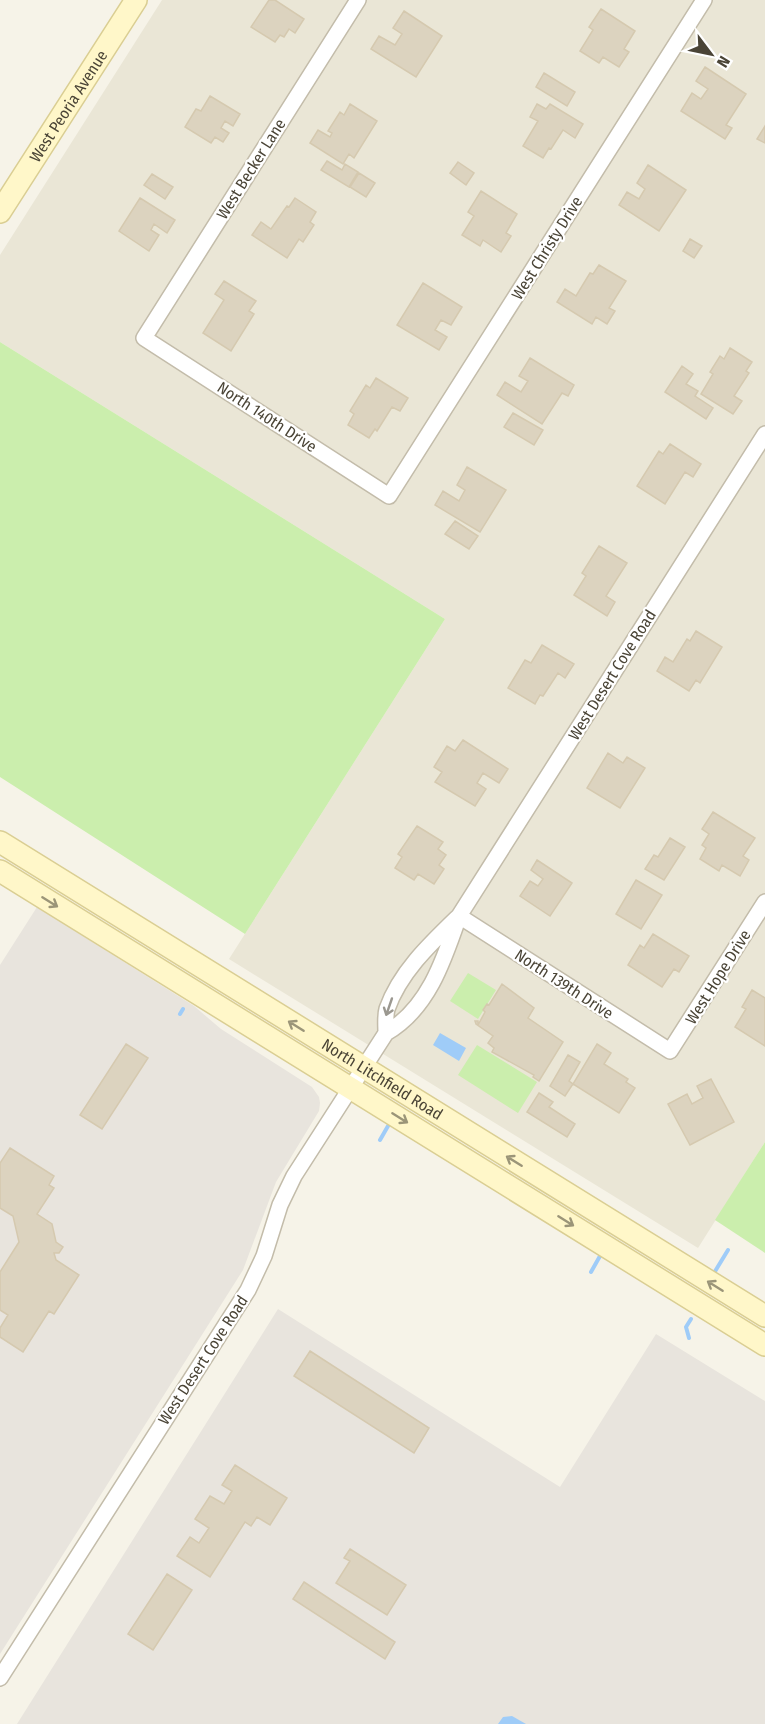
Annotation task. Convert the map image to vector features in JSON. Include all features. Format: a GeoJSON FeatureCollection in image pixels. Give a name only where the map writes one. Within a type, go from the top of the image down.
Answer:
{"type":"FeatureCollection","features":[{"type":"Feature","properties":{"kind":"main road","name":"West Peoria Avenue"},"geometry":{"type":"LineString","coordinates":[[0,212],[136,0]]}},
{"type":"Feature","properties":{"kind":"main road","name":"North Litchfield Road"},"geometry":{"type":"LineString","coordinates":[[0,842],[765,1316]]}},
{"type":"Feature","properties":{"kind":"main road","name":"North Litchfield Road"},"geometry":{"type":"LineString","coordinates":[[0,871],[765,1345]]}},
{"type":"Feature","properties":{"kind":"main road"},"geometry":{"type":"LineString","coordinates":[[117,944],[125,939],[134,939],[175,963],[192,961]]}},
{"type":"Feature","properties":{"kind":"main road"},"geometry":{"type":"LineString","coordinates":[[715,1313],[724,1311],[740,1313],[765,1328]]}},
{"type":"Feature","properties":{"kind":"street","name":"West Becker Lane"},"geometry":{"type":"LineString","coordinates":[[144,338],[358,0]]}},
{"type":"Feature","properties":{"kind":"street","name":"West Christy Drive"},"geometry":{"type":"LineString","coordinates":[[389,496],[704,0]]}},
{"type":"Feature","properties":{"kind":"street","name":"North 140th Drive"},"geometry":{"type":"LineString","coordinates":[[144,338],[389,496]]}},
{"type":"Feature","properties":{"kind":"street","name":"West Desert Cove Road"},"geometry":{"type":"LineString","coordinates":[[0,1678],[248,1290],[264,1256],[273,1225],[289,1186],[386,1033],[401,1024],[415,1010],[441,964],[459,916],[765,434]]}},
{"type":"Feature","properties":{"kind":"street","name":"West Hope Drive"},"geometry":{"type":"LineString","coordinates":[[670,1051],[765,902]]}},
{"type":"Feature","properties":{"kind":"street","name":"West Desert Cove Road"},"geometry":{"type":"LineString","coordinates":[[386,1033],[386,1011],[401,983],[431,943],[459,916]]}},
{"type":"Feature","properties":{"kind":"street","name":"North 139th Drive"},"geometry":{"type":"LineString","coordinates":[[459,916],[670,1051]]}},
{"type":"Feature","properties":{"kind":"shaded area"},"geometry":{"type":"Polygon","coordinates":[[[162,0],[765,0],[765,1142],[698,1248],[229,959],[445,619],[0,342],[0,255],[162,0]]]}},
{"type":"Feature","properties":{"kind":"shaded area"},"geometry":{"type":"Polygon","coordinates":[[[37,907],[194,1006],[221,1029],[312,1087],[320,1103],[319,1111],[276,1182],[243,1270],[0,1654],[0,965],[37,907]]]}},
{"type":"Feature","properties":{"kind":"shaded area"},"geometry":{"type":"Polygon","coordinates":[[[278,1309],[560,1487],[656,1334],[765,1401],[765,1724],[17,1724],[278,1309]]]}},
{"type":"Feature","properties":{"kind":"green space"},"geometry":{"type":"Polygon","coordinates":[[[0,342],[445,619],[245,934],[0,777],[0,342]]]}},
{"type":"Feature","properties":{"kind":"green space"},"geometry":{"type":"Polygon","coordinates":[[[468,973],[496,990],[478,1019],[450,1001],[468,973]]]}},
{"type":"Feature","properties":{"kind":"green space"},"geometry":{"type":"Polygon","coordinates":[[[477,1045],[537,1082],[518,1113],[458,1075],[477,1045]]]}},
{"type":"Feature","properties":{"kind":"green space"},"geometry":{"type":"Polygon","coordinates":[[[765,1142],[765,1253],[715,1220],[765,1142]]]}},
{"type":"Feature","properties":{"kind":"water"},"geometry":{"type":"Polygon","coordinates":[[[440,1033],[466,1048],[459,1061],[433,1045],[440,1033]]]}},
{"type":"Feature","properties":{"kind":"water"},"geometry":{"type":"Polygon","coordinates":[[[512,1716],[526,1724],[498,1724],[503,1717],[512,1716]]]}},
{"type":"Feature","properties":{"kind":"building"},"geometry":{"type":"Polygon","coordinates":[[[269,0],[275,0],[304,19],[295,33],[289,29],[284,37],[280,35],[275,42],[251,27],[269,0]]]}},
{"type":"Feature","properties":{"kind":"building"},"geometry":{"type":"Polygon","coordinates":[[[601,9],[635,31],[624,49],[629,52],[619,67],[603,57],[599,63],[580,51],[593,30],[589,27],[601,9]]]}},
{"type":"Feature","properties":{"kind":"building"},"geometry":{"type":"Polygon","coordinates":[[[404,11],[442,36],[416,77],[371,49],[379,36],[395,45],[402,34],[393,28],[404,11]]]}},
{"type":"Feature","properties":{"kind":"building"},"geometry":{"type":"Polygon","coordinates":[[[705,67],[746,94],[726,125],[732,128],[725,139],[681,111],[692,93],[701,99],[708,89],[696,81],[705,67]]]}},
{"type":"Feature","properties":{"kind":"building"},"geometry":{"type":"Polygon","coordinates":[[[544,73],[575,92],[567,106],[536,87],[544,73]]]}},
{"type":"Feature","properties":{"kind":"building"},"geometry":{"type":"Polygon","coordinates":[[[210,96],[240,114],[233,126],[225,121],[221,128],[229,133],[223,142],[215,137],[211,143],[185,127],[196,109],[201,111],[210,96]]]}},
{"type":"Feature","properties":{"kind":"building"},"geometry":{"type":"Polygon","coordinates":[[[350,104],[377,121],[354,158],[349,154],[343,164],[310,143],[318,130],[330,137],[332,133],[328,131],[340,112],[344,115],[350,104]]]}},
{"type":"Feature","properties":{"kind":"building"},"geometry":{"type":"Polygon","coordinates":[[[537,104],[546,109],[550,104],[583,124],[575,138],[563,130],[543,158],[523,146],[538,121],[530,117],[537,104]]]}},
{"type":"Feature","properties":{"kind":"building"},"geometry":{"type":"Polygon","coordinates":[[[765,126],[765,143],[757,139],[765,126]]]}},
{"type":"Feature","properties":{"kind":"building"},"geometry":{"type":"Polygon","coordinates":[[[327,161],[342,170],[345,164],[358,172],[349,187],[321,170],[327,161]]]}},
{"type":"Feature","properties":{"kind":"building"},"geometry":{"type":"Polygon","coordinates":[[[458,162],[474,173],[466,185],[450,173],[458,162]]]}},
{"type":"Feature","properties":{"kind":"building"},"geometry":{"type":"Polygon","coordinates":[[[648,165],[686,190],[659,231],[619,205],[627,192],[639,199],[645,189],[637,183],[648,165]]]}},
{"type":"Feature","properties":{"kind":"building"},"geometry":{"type":"Polygon","coordinates":[[[359,173],[375,183],[366,197],[350,187],[359,173]]]}},
{"type":"Feature","properties":{"kind":"building"},"geometry":{"type":"Polygon","coordinates":[[[152,174],[173,187],[165,199],[144,185],[152,174]]]}},
{"type":"Feature","properties":{"kind":"building"},"geometry":{"type":"Polygon","coordinates":[[[481,191],[517,214],[506,233],[511,236],[501,252],[483,240],[480,246],[462,235],[474,216],[468,212],[481,191]]]}},
{"type":"Feature","properties":{"kind":"building"},"geometry":{"type":"Polygon","coordinates":[[[140,198],[175,220],[167,233],[154,224],[151,230],[159,235],[149,251],[119,231],[140,198]]]}},
{"type":"Feature","properties":{"kind":"building"},"geometry":{"type":"Polygon","coordinates":[[[295,198],[316,212],[310,222],[314,225],[303,242],[299,239],[287,258],[252,235],[261,222],[271,229],[295,198]]]}},
{"type":"Feature","properties":{"kind":"building"},"geometry":{"type":"Polygon","coordinates":[[[690,239],[702,246],[694,258],[683,251],[690,239]]]}},
{"type":"Feature","properties":{"kind":"building"},"geometry":{"type":"Polygon","coordinates":[[[599,265],[626,281],[609,308],[615,311],[607,324],[596,317],[592,324],[557,302],[565,289],[576,296],[590,273],[593,274],[599,265]]]}},
{"type":"Feature","properties":{"kind":"building"},"geometry":{"type":"Polygon","coordinates":[[[224,281],[256,301],[249,311],[254,314],[231,351],[203,333],[224,300],[215,294],[224,281]]]}},
{"type":"Feature","properties":{"kind":"building"},"geometry":{"type":"Polygon","coordinates":[[[423,283],[462,307],[451,325],[441,320],[435,330],[447,337],[439,350],[397,325],[423,283]]]}},
{"type":"Feature","properties":{"kind":"building"},"geometry":{"type":"Polygon","coordinates":[[[730,348],[752,362],[746,371],[749,373],[734,396],[742,401],[733,414],[701,394],[720,356],[724,359],[730,348]]]}},
{"type":"Feature","properties":{"kind":"building"},"geometry":{"type":"Polygon","coordinates":[[[530,358],[574,385],[568,396],[562,393],[542,424],[497,395],[505,382],[521,392],[528,381],[519,376],[530,358]]]}},
{"type":"Feature","properties":{"kind":"building"},"geometry":{"type":"Polygon","coordinates":[[[682,366],[693,374],[686,384],[698,391],[695,396],[713,408],[706,419],[665,392],[682,366]]]}},
{"type":"Feature","properties":{"kind":"building"},"geometry":{"type":"Polygon","coordinates":[[[376,378],[408,398],[400,411],[392,407],[377,431],[375,429],[369,438],[348,425],[354,414],[350,411],[366,385],[370,388],[376,378]]]}},
{"type":"Feature","properties":{"kind":"building"},"geometry":{"type":"Polygon","coordinates":[[[513,413],[543,430],[534,445],[504,427],[513,413]]]}},
{"type":"Feature","properties":{"kind":"building"},"geometry":{"type":"Polygon","coordinates":[[[670,444],[701,464],[693,477],[685,472],[665,504],[637,486],[659,451],[663,454],[670,444]]]}},
{"type":"Feature","properties":{"kind":"building"},"geometry":{"type":"Polygon","coordinates":[[[467,467],[506,490],[480,532],[435,505],[443,491],[459,501],[465,490],[457,485],[467,467]]]}},
{"type":"Feature","properties":{"kind":"building"},"geometry":{"type":"Polygon","coordinates":[[[455,521],[478,536],[469,549],[445,534],[455,521]]]}},
{"type":"Feature","properties":{"kind":"building"},"geometry":{"type":"Polygon","coordinates":[[[599,546],[627,563],[606,596],[615,602],[607,616],[574,595],[586,576],[582,573],[599,546]]]}},
{"type":"Feature","properties":{"kind":"building"},"geometry":{"type":"Polygon","coordinates":[[[696,631],[722,647],[700,683],[696,680],[689,691],[657,671],[665,657],[673,662],[687,639],[690,641],[696,631]]]}},
{"type":"Feature","properties":{"kind":"building"},"geometry":{"type":"Polygon","coordinates":[[[542,645],[574,664],[565,678],[558,673],[535,704],[508,688],[525,660],[531,663],[542,645]]]}},
{"type":"Feature","properties":{"kind":"building"},"geometry":{"type":"Polygon","coordinates":[[[463,740],[508,769],[499,783],[483,773],[477,783],[486,789],[475,806],[435,782],[442,772],[434,767],[447,746],[455,751],[463,740]]]}},
{"type":"Feature","properties":{"kind":"building"},"geometry":{"type":"Polygon","coordinates":[[[608,753],[623,763],[627,757],[645,768],[620,808],[587,788],[608,753]]]}},
{"type":"Feature","properties":{"kind":"building"},"geometry":{"type":"Polygon","coordinates":[[[713,812],[755,838],[743,856],[749,860],[740,876],[722,865],[719,871],[700,859],[706,848],[702,845],[709,834],[702,829],[713,812]]]}},
{"type":"Feature","properties":{"kind":"building"},"geometry":{"type":"Polygon","coordinates":[[[417,826],[443,842],[438,849],[446,855],[439,865],[444,869],[434,884],[418,874],[414,880],[395,868],[402,857],[398,854],[417,826]]]}},
{"type":"Feature","properties":{"kind":"building"},"geometry":{"type":"Polygon","coordinates":[[[670,838],[685,847],[664,880],[645,869],[654,855],[658,857],[670,838]]]}},
{"type":"Feature","properties":{"kind":"building"},"geometry":{"type":"Polygon","coordinates":[[[537,860],[572,883],[550,916],[520,896],[530,881],[538,886],[543,879],[531,870],[537,860]]]}},
{"type":"Feature","properties":{"kind":"building"},"geometry":{"type":"Polygon","coordinates":[[[636,880],[662,895],[641,929],[616,914],[636,880]]]}},
{"type":"Feature","properties":{"kind":"building"},"geometry":{"type":"Polygon","coordinates":[[[653,934],[689,956],[679,972],[674,969],[662,987],[628,965],[640,945],[644,948],[653,934]]]}},
{"type":"Feature","properties":{"kind":"building"},"geometry":{"type":"Polygon","coordinates":[[[502,984],[534,1008],[528,1018],[563,1042],[539,1081],[533,1077],[534,1075],[492,1052],[494,1048],[488,1043],[493,1036],[476,1024],[475,1021],[478,1021],[478,1025],[485,1012],[483,1010],[487,1004],[489,1005],[502,984]]]}},
{"type":"Feature","properties":{"kind":"building"},"geometry":{"type":"Polygon","coordinates":[[[752,990],[765,998],[765,1046],[735,1027],[746,1009],[742,1007],[752,990]]]}},
{"type":"Feature","properties":{"kind":"building"},"geometry":{"type":"Polygon","coordinates":[[[126,1044],[148,1058],[102,1129],[80,1115],[126,1044]]]}},
{"type":"Feature","properties":{"kind":"building"},"geometry":{"type":"Polygon","coordinates":[[[597,1044],[611,1053],[604,1064],[628,1079],[626,1082],[635,1088],[619,1113],[573,1084],[597,1044]]]}},
{"type":"Feature","properties":{"kind":"building"},"geometry":{"type":"Polygon","coordinates":[[[568,1055],[580,1062],[569,1081],[573,1084],[565,1096],[550,1086],[568,1055]]]}},
{"type":"Feature","properties":{"kind":"building"},"geometry":{"type":"Polygon","coordinates":[[[711,1079],[734,1122],[690,1145],[668,1104],[687,1094],[692,1104],[703,1098],[697,1086],[711,1079]]]}},
{"type":"Feature","properties":{"kind":"building"},"geometry":{"type":"Polygon","coordinates":[[[539,1093],[553,1102],[549,1107],[575,1124],[567,1137],[527,1112],[539,1093]]]}},
{"type":"Feature","properties":{"kind":"building"},"geometry":{"type":"Polygon","coordinates":[[[10,1148],[54,1176],[49,1185],[54,1188],[37,1214],[52,1224],[56,1242],[63,1247],[59,1253],[54,1253],[56,1260],[79,1275],[54,1314],[49,1311],[23,1352],[0,1337],[0,1328],[8,1315],[0,1310],[0,1272],[19,1242],[13,1216],[0,1208],[0,1163],[10,1148]]]}},
{"type":"Feature","properties":{"kind":"building"},"geometry":{"type":"Polygon","coordinates":[[[310,1351],[429,1428],[414,1453],[294,1376],[310,1351]]]}},
{"type":"Feature","properties":{"kind":"building"},"geometry":{"type":"Polygon","coordinates":[[[235,1465],[287,1498],[270,1525],[257,1517],[251,1526],[245,1522],[210,1577],[177,1556],[190,1537],[199,1543],[209,1528],[195,1519],[210,1496],[224,1504],[232,1491],[222,1485],[235,1465]]]}},
{"type":"Feature","properties":{"kind":"building"},"geometry":{"type":"Polygon","coordinates":[[[350,1549],[406,1585],[387,1615],[336,1583],[350,1561],[344,1558],[350,1549]]]}},
{"type":"Feature","properties":{"kind":"building"},"geometry":{"type":"Polygon","coordinates":[[[167,1574],[192,1590],[153,1650],[128,1634],[167,1574]]]}},
{"type":"Feature","properties":{"kind":"building"},"geometry":{"type":"Polygon","coordinates":[[[304,1582],[395,1642],[385,1659],[293,1599],[304,1582]]]}},
{"type":"Feature","properties":{"kind":"waterway"},"geometry":{"type":"LineString","coordinates":[[180,1014],[183,1009]]}},
{"type":"Feature","properties":{"kind":"waterway"},"geometry":{"type":"LineString","coordinates":[[380,1140],[388,1126]]}},
{"type":"Feature","properties":{"kind":"waterway"},"geometry":{"type":"LineString","coordinates":[[714,1273],[728,1250]]}},
{"type":"Feature","properties":{"kind":"waterway"},"geometry":{"type":"LineString","coordinates":[[591,1272],[600,1256]]}},
{"type":"Feature","properties":{"kind":"waterway"},"geometry":{"type":"LineString","coordinates":[[689,1338],[686,1327],[691,1319]]}}]}
